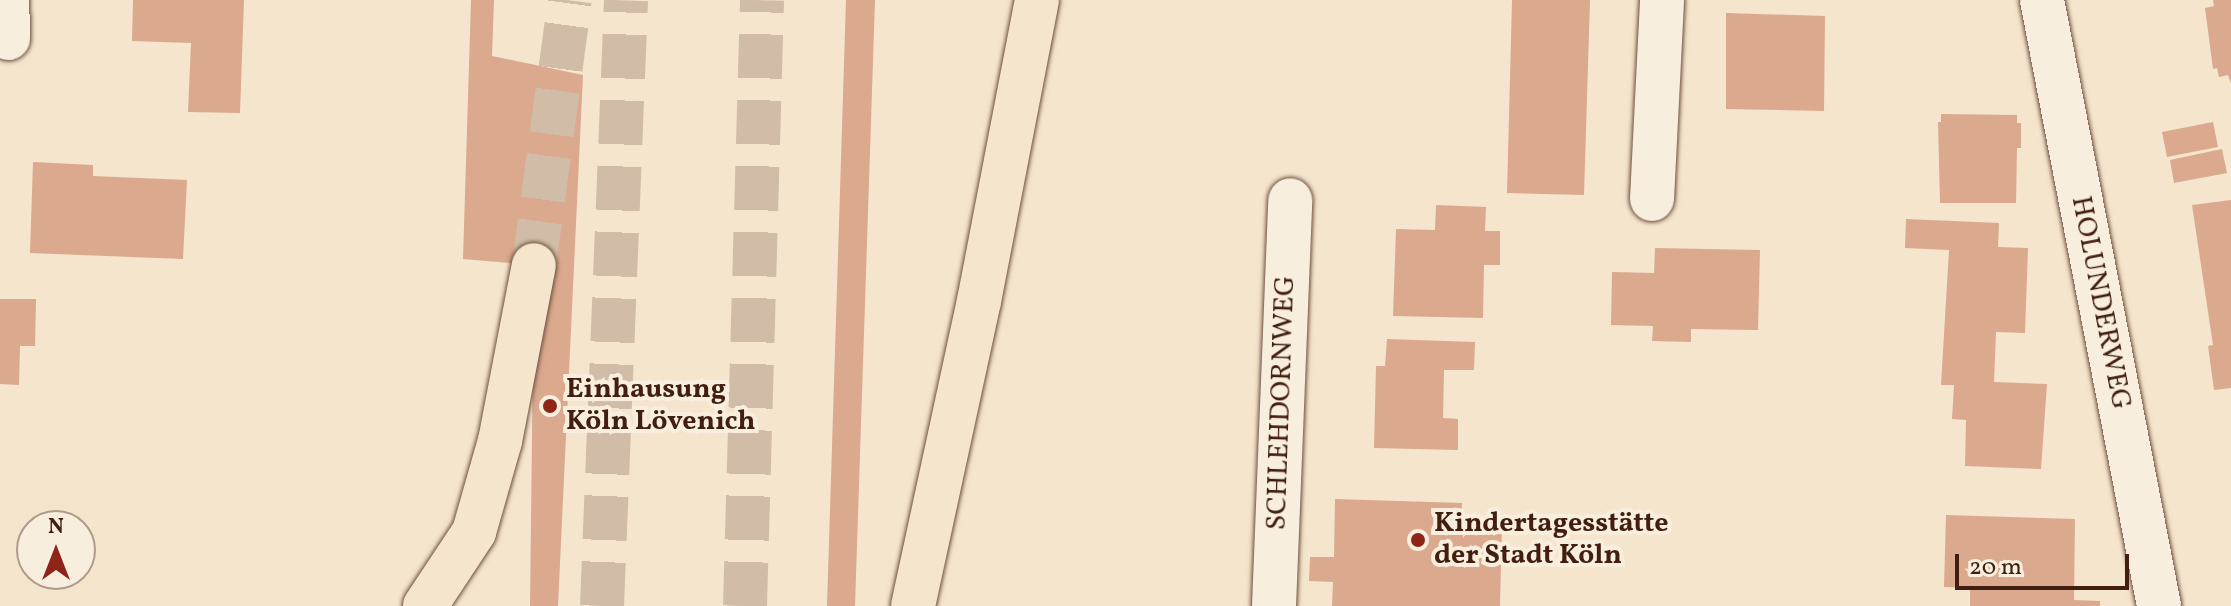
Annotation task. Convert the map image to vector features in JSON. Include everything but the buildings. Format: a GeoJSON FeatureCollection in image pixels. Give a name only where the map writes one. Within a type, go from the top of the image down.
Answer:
{"type":"FeatureCollection","features":[{"type":"Feature","properties":{"kind":"highway"},"geometry":{"type":"LineString","coordinates":[[913,606],[979,301],[1037,0]]}},
{"type":"Feature","properties":{"kind":"highway"},"geometry":{"type":"LineString","coordinates":[[425,606],[474,532],[500,441],[534,265]]}},
{"type":"Feature","properties":{"kind":"street"},"geometry":{"type":"LineString","coordinates":[[1652,199],[1662,0]]}},
{"type":"Feature","properties":{"kind":"street","name":"HOLUNDERWEG"},"geometry":{"type":"LineString","coordinates":[[2042,0],[2159,606]]}},
{"type":"Feature","properties":{"kind":"street","name":"SCHLEHDORNWEG"},"geometry":{"type":"LineString","coordinates":[[1274,606],[1290,200]]}},
{"type":"Feature","properties":{"kind":"tunnel"},"geometry":{"type":"LineString","coordinates":[[534,265],[570,0]]}},
{"type":"Feature","properties":{"kind":"tunnel"},"geometry":{"type":"LineString","coordinates":[[602,606],[626,0]]}},
{"type":"Feature","properties":{"kind":"tunnel"},"geometry":{"type":"LineString","coordinates":[[745,606],[762,0]]}},
{"type":"Feature","properties":{"kind":"place","name":"Einhausung Köln Lövenich"},"geometry":{"type":"Point","coordinates":[550,406]}},
{"type":"Feature","properties":{"kind":"place","name":"Kindertagesstätte der Stadt Köln"},"geometry":{"type":"Point","coordinates":[1418,540]}}]}
